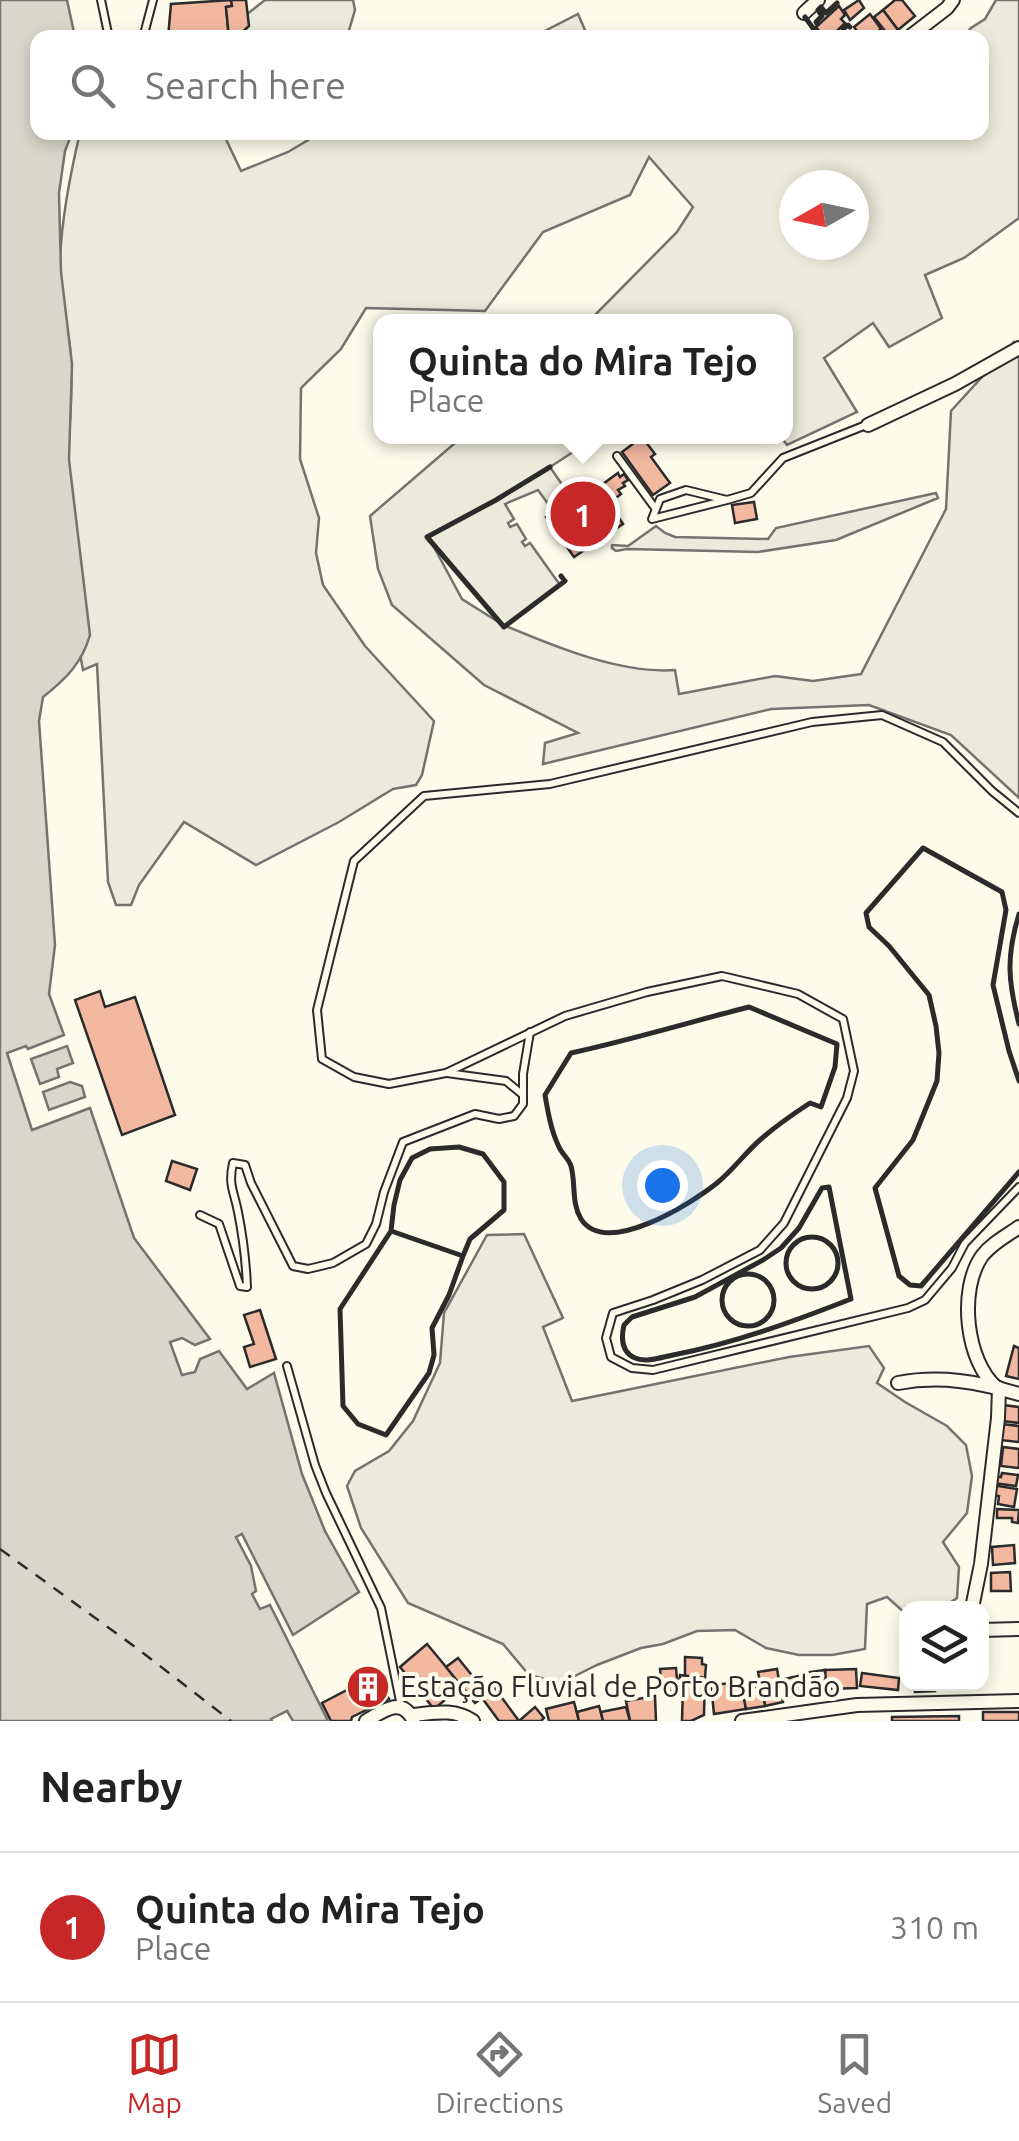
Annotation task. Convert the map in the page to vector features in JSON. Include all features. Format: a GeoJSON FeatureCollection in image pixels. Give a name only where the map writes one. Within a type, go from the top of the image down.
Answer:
{"type":"FeatureCollection","features":[{"type":"Feature","properties":{"kind":"street"},"geometry":{"type":"LineString","coordinates":[[804,13],[818,0]]}},
{"type":"Feature","properties":{"kind":"street"},"geometry":{"type":"LineString","coordinates":[[918,30],[953,0]]}},
{"type":"Feature","properties":{"kind":"street"},"geometry":{"type":"LineString","coordinates":[[868,425],[1019,348]]}},
{"type":"Feature","properties":{"kind":"street"},"geometry":{"type":"LineString","coordinates":[[973,1601],[998,1418],[998,1388],[982,1372],[974,1351],[968,1320],[970,1292],[979,1260],[1019,1227]]}},
{"type":"Feature","properties":{"kind":"street"},"geometry":{"type":"LineString","coordinates":[[898,1383],[948,1378],[1019,1394]]}},
{"type":"Feature","properties":{"kind":"street"},"geometry":{"type":"LineString","coordinates":[[989,1630],[1019,1629]]}},
{"type":"Feature","properties":{"kind":"street"},"geometry":{"type":"LineString","coordinates":[[742,1721],[857,1705],[1019,1701]]}},
{"type":"Feature","properties":{"kind":"street"},"geometry":{"type":"LineString","coordinates":[[857,1705],[857,1721]]}},
{"type":"Feature","properties":{"kind":"street"},"geometry":{"type":"LineString","coordinates":[[366,1721],[391,1708],[409,1714],[460,1713],[473,1721]]}},
{"type":"Feature","properties":{"kind":"lane"},"geometry":{"type":"LineString","coordinates":[[100,0],[107,30]]}},
{"type":"Feature","properties":{"kind":"lane"},"geometry":{"type":"LineString","coordinates":[[146,30],[153,0]]}},
{"type":"Feature","properties":{"kind":"lane"},"geometry":{"type":"LineString","coordinates":[[727,500],[686,490],[660,499],[652,519],[727,500],[751,493],[783,458],[868,425]]}},
{"type":"Feature","properties":{"kind":"lane"},"geometry":{"type":"LineString","coordinates":[[616,456],[656,509]]}},
{"type":"Feature","properties":{"kind":"lane"},"geometry":{"type":"LineString","coordinates":[[1019,813],[943,742],[882,715],[812,722],[550,784],[424,796],[354,861],[317,1010],[322,1059],[354,1078],[389,1084],[446,1073],[565,1016],[647,992],[722,976],[798,994],[843,1020],[854,1071],[846,1098],[784,1223],[760,1250],[702,1280],[613,1312],[606,1338],[611,1356],[632,1368],[653,1370],[908,1308],[925,1300],[952,1268],[965,1243],[1019,1188]]}},
{"type":"Feature","properties":{"kind":"lane"},"geometry":{"type":"LineString","coordinates":[[200,1215],[219,1224],[240,1286],[246,1287],[238,1209],[229,1179],[233,1164],[245,1165],[250,1183],[293,1266],[308,1269],[333,1263],[366,1244],[402,1142],[475,1114],[499,1119],[514,1116],[523,1104],[530,1032]]}},
{"type":"Feature","properties":{"kind":"lane"},"geometry":{"type":"LineString","coordinates":[[446,1073],[506,1081],[523,1094]]}},
{"type":"Feature","properties":{"kind":"lane"},"geometry":{"type":"LineString","coordinates":[[287,1366],[315,1465],[381,1608],[409,1714]]}},
{"type":"Feature","properties":{"kind":"shaded area"},"geometry":{"type":"Polygon","coordinates":[[[0,0],[67,0],[73,30],[30,30],[30,140],[69,140],[59,193],[61,272],[72,364],[69,460],[90,635],[72,670],[43,697],[39,721],[55,945],[49,994],[64,1035],[7,1053],[32,1130],[90,1108],[134,1238],[210,1339],[195,1345],[182,1338],[170,1342],[182,1375],[195,1372],[200,1359],[219,1351],[247,1389],[274,1373],[302,1474],[325,1531],[359,1592],[293,1635],[242,1534],[236,1537],[251,1566],[256,1591],[252,1594],[260,1609],[270,1605],[328,1721],[293,1721],[287,1711],[272,1721],[0,1721],[0,0]]]}},
{"type":"Feature","properties":{"kind":"shaded area"},"geometry":{"type":"Polygon","coordinates":[[[265,0],[353,0],[355,10],[349,30],[227,30],[265,0]]]}},
{"type":"Feature","properties":{"kind":"shaded area"},"geometry":{"type":"Polygon","coordinates":[[[996,0],[1019,0],[1019,218],[964,258],[925,275],[942,318],[889,347],[873,323],[824,358],[857,412],[793,442],[793,314],[596,314],[677,232],[693,207],[649,157],[630,195],[543,232],[485,311],[366,308],[341,349],[301,388],[300,459],[319,518],[316,553],[323,585],[365,646],[434,721],[422,775],[416,785],[393,789],[256,865],[184,822],[139,885],[131,905],[116,905],[108,882],[97,664],[83,670],[73,615],[68,448],[71,359],[61,301],[60,254],[78,140],[226,140],[241,171],[308,140],[989,140],[989,30],[969,30],[985,19],[996,0]]]}},
{"type":"Feature","properties":{"kind":"shaded area"},"geometry":{"type":"Polygon","coordinates":[[[578,14],[585,30],[547,30],[578,14]]]}},
{"type":"Feature","properties":{"kind":"shaded area"},"geometry":{"type":"Polygon","coordinates":[[[1014,342],[1019,348],[1019,798],[951,735],[869,705],[771,709],[543,764],[545,743],[578,733],[484,685],[392,605],[378,569],[370,516],[454,444],[585,444],[550,467],[572,499],[554,512],[538,490],[505,504],[514,519],[508,523],[510,527],[517,524],[526,539],[522,542],[525,546],[530,543],[560,585],[506,626],[611,663],[675,670],[679,694],[775,676],[813,681],[861,674],[946,509],[951,411],[1014,342]],[[429,538],[462,599],[500,623],[429,538]]]}},
{"type":"Feature","properties":{"kind":"shaded area"},"geometry":{"type":"Polygon","coordinates":[[[936,493],[938,498],[836,540],[758,552],[612,548],[628,546],[656,526],[675,537],[768,539],[776,528],[936,493]]]}},
{"type":"Feature","properties":{"kind":"shaded area"},"geometry":{"type":"Polygon","coordinates":[[[67,1046],[73,1063],[57,1069],[59,1077],[40,1084],[31,1059],[67,1046]]]}},
{"type":"Feature","properties":{"kind":"shaded area"},"geometry":{"type":"Polygon","coordinates":[[[70,1082],[82,1086],[85,1097],[49,1110],[43,1092],[70,1082]]]}},
{"type":"Feature","properties":{"kind":"shaded area"},"geometry":{"type":"Polygon","coordinates":[[[524,1234],[563,1318],[543,1327],[572,1401],[789,1357],[869,1346],[884,1368],[877,1383],[947,1426],[966,1445],[972,1476],[967,1513],[943,1542],[959,1567],[957,1598],[899,1601],[899,1608],[887,1597],[867,1604],[865,1649],[799,1655],[766,1648],[735,1630],[697,1631],[641,1648],[561,1683],[529,1675],[503,1644],[408,1603],[361,1528],[347,1486],[355,1471],[389,1451],[413,1421],[440,1363],[444,1313],[487,1235],[524,1234]]]}},
{"type":"Feature","properties":{"kind":"building"},"geometry":{"type":"Polygon","coordinates":[[[231,0],[232,6],[226,7],[228,30],[169,30],[171,4],[231,0]]]}},
{"type":"Feature","properties":{"kind":"building"},"geometry":{"type":"Polygon","coordinates":[[[231,0],[246,0],[249,26],[245,30],[228,30],[226,7],[232,6],[231,0]]]}},
{"type":"Feature","properties":{"kind":"building"},"geometry":{"type":"Polygon","coordinates":[[[859,0],[864,8],[850,20],[844,10],[859,0]]]}},
{"type":"Feature","properties":{"kind":"building"},"geometry":{"type":"Polygon","coordinates":[[[895,0],[902,0],[915,16],[898,30],[883,10],[895,0]]]}},
{"type":"Feature","properties":{"kind":"building"},"geometry":{"type":"Polygon","coordinates":[[[839,6],[845,15],[841,19],[845,23],[838,30],[816,27],[839,6]]]}},
{"type":"Feature","properties":{"kind":"building"},"geometry":{"type":"Polygon","coordinates":[[[883,10],[898,30],[884,30],[874,17],[883,10]]]}},
{"type":"Feature","properties":{"kind":"building"},"geometry":{"type":"Polygon","coordinates":[[[870,14],[881,29],[856,30],[854,27],[870,14]]]}},
{"type":"Feature","properties":{"kind":"building"},"geometry":{"type":"Polygon","coordinates":[[[633,444],[647,444],[655,454],[651,457],[670,483],[653,495],[622,452],[633,444]]]}},
{"type":"Feature","properties":{"kind":"building"},"geometry":{"type":"Polygon","coordinates":[[[618,473],[628,480],[618,490],[621,494],[609,503],[623,524],[574,557],[546,517],[591,482],[596,489],[618,473]]]}},
{"type":"Feature","properties":{"kind":"building"},"geometry":{"type":"Polygon","coordinates":[[[754,502],[757,519],[735,523],[732,505],[754,502]]]}},
{"type":"Feature","properties":{"kind":"building"},"geometry":{"type":"Polygon","coordinates":[[[100,991],[105,1007],[135,997],[175,1115],[122,1135],[75,1000],[100,991]]]}},
{"type":"Feature","properties":{"kind":"building"},"geometry":{"type":"Polygon","coordinates":[[[172,1161],[197,1169],[190,1190],[166,1181],[172,1161]]]}},
{"type":"Feature","properties":{"kind":"building"},"geometry":{"type":"Polygon","coordinates":[[[260,1310],[276,1359],[250,1367],[244,1347],[254,1344],[244,1315],[260,1310]]]}},
{"type":"Feature","properties":{"kind":"building"},"geometry":{"type":"Polygon","coordinates":[[[1014,1346],[1019,1348],[1019,1379],[1006,1376],[1014,1346]]]}},
{"type":"Feature","properties":{"kind":"building"},"geometry":{"type":"Polygon","coordinates":[[[1003,1405],[1019,1407],[1019,1423],[1002,1421],[1003,1405]]]}},
{"type":"Feature","properties":{"kind":"building"},"geometry":{"type":"Polygon","coordinates":[[[1002,1424],[1019,1426],[1019,1442],[1000,1440],[1002,1424]]]}},
{"type":"Feature","properties":{"kind":"building"},"geometry":{"type":"Polygon","coordinates":[[[1003,1447],[1019,1449],[1019,1468],[1001,1466],[1003,1447]]]}},
{"type":"Feature","properties":{"kind":"building"},"geometry":{"type":"Polygon","coordinates":[[[1002,1473],[1018,1475],[1016,1486],[993,1483],[994,1476],[1001,1477],[1002,1473]]]}},
{"type":"Feature","properties":{"kind":"building"},"geometry":{"type":"Polygon","coordinates":[[[992,1485],[1017,1489],[1014,1507],[998,1504],[999,1496],[991,1495],[992,1485]]]}},
{"type":"Feature","properties":{"kind":"building"},"geometry":{"type":"Polygon","coordinates":[[[997,1509],[1019,1510],[1018,1523],[1012,1522],[1012,1518],[997,1518],[997,1509]]]}},
{"type":"Feature","properties":{"kind":"building"},"geometry":{"type":"Polygon","coordinates":[[[1014,1545],[1015,1563],[993,1565],[992,1547],[1014,1545]]]}},
{"type":"Feature","properties":{"kind":"building"},"geometry":{"type":"Polygon","coordinates":[[[1010,1572],[1011,1591],[991,1591],[991,1573],[1010,1572]]]}},
{"type":"Feature","properties":{"kind":"building"},"geometry":{"type":"Polygon","coordinates":[[[427,1644],[462,1686],[434,1709],[400,1667],[427,1644]]]}},
{"type":"Feature","properties":{"kind":"building"},"geometry":{"type":"Polygon","coordinates":[[[685,1657],[702,1658],[705,1678],[685,1676],[685,1657]]]}},
{"type":"Feature","properties":{"kind":"building"},"geometry":{"type":"Polygon","coordinates":[[[458,1658],[487,1694],[475,1703],[446,1667],[458,1658]]]}},
{"type":"Feature","properties":{"kind":"building"},"geometry":{"type":"Polygon","coordinates":[[[676,1668],[678,1691],[662,1692],[660,1669],[676,1668]]]}},
{"type":"Feature","properties":{"kind":"building"},"geometry":{"type":"Polygon","coordinates":[[[777,1669],[783,1702],[765,1706],[758,1672],[777,1669]]]}},
{"type":"Feature","properties":{"kind":"building"},"geometry":{"type":"Polygon","coordinates":[[[856,1669],[857,1688],[826,1689],[825,1670],[856,1669]]]}},
{"type":"Feature","properties":{"kind":"building"},"geometry":{"type":"Polygon","coordinates":[[[825,1670],[826,1689],[803,1694],[803,1673],[825,1670]]]}},
{"type":"Feature","properties":{"kind":"building"},"geometry":{"type":"Polygon","coordinates":[[[862,1673],[899,1678],[898,1690],[860,1686],[862,1673]]]}},
{"type":"Feature","properties":{"kind":"building","name":"Estação Fluvial de Porto Brandão"},"geometry":{"type":"Polygon","coordinates":[[[376,1675],[389,1699],[351,1721],[331,1721],[322,1703],[376,1675]]]}},
{"type":"Feature","properties":{"kind":"building"},"geometry":{"type":"Polygon","coordinates":[[[680,1675],[705,1678],[704,1715],[691,1721],[682,1721],[680,1675]]]}},
{"type":"Feature","properties":{"kind":"building"},"geometry":{"type":"Polygon","coordinates":[[[798,1676],[801,1693],[784,1697],[780,1680],[798,1676]]]}},
{"type":"Feature","properties":{"kind":"building"},"geometry":{"type":"Polygon","coordinates":[[[742,1682],[746,1709],[714,1714],[711,1685],[742,1682]]]}},
{"type":"Feature","properties":{"kind":"building"},"geometry":{"type":"Polygon","coordinates":[[[762,1686],[765,1706],[746,1709],[742,1689],[762,1686]]]}},
{"type":"Feature","properties":{"kind":"building"},"geometry":{"type":"Polygon","coordinates":[[[494,1687],[519,1721],[499,1721],[482,1698],[494,1687]]]}},
{"type":"Feature","properties":{"kind":"building"},"geometry":{"type":"Polygon","coordinates":[[[655,1696],[656,1721],[630,1721],[626,1701],[655,1696]]]}},
{"type":"Feature","properties":{"kind":"building"},"geometry":{"type":"Polygon","coordinates":[[[574,1702],[579,1721],[549,1721],[546,1709],[574,1702]]]}},
{"type":"Feature","properties":{"kind":"building"},"geometry":{"type":"Polygon","coordinates":[[[599,1706],[603,1721],[579,1721],[577,1712],[599,1706]]]}},
{"type":"Feature","properties":{"kind":"building"},"geometry":{"type":"Polygon","coordinates":[[[535,1707],[544,1718],[541,1721],[519,1721],[535,1707]]]}},
{"type":"Feature","properties":{"kind":"building"},"geometry":{"type":"Polygon","coordinates":[[[626,1707],[630,1721],[603,1721],[601,1712],[626,1707]]]}},
{"type":"Feature","properties":{"kind":"building"},"geometry":{"type":"Polygon","coordinates":[[[983,1712],[1019,1712],[1019,1721],[983,1721],[983,1712]]]}},
{"type":"Feature","properties":{"kind":"building"},"geometry":{"type":"Polygon","coordinates":[[[959,1716],[959,1721],[892,1721],[892,1717],[959,1716]]]}},
{"type":"Feature","properties":{"kind":"ferry route"},"geometry":{"type":"LineString","coordinates":[[0,1549],[231,1721]]}},
{"type":"Feature","properties":{"kind":"wall"},"geometry":{"type":"LineString","coordinates":[[817,24],[822,16],[818,10],[821,7],[826,13],[837,3]]}},
{"type":"Feature","properties":{"kind":"wall"},"geometry":{"type":"LineString","coordinates":[[805,17],[814,30]]}},
{"type":"Feature","properties":{"kind":"wall"},"geometry":{"type":"LineString","coordinates":[[843,29],[850,27]]}},
{"type":"Feature","properties":{"kind":"wall"},"geometry":{"type":"LineString","coordinates":[[550,467],[427,537],[504,627],[565,581],[561,576]]}},
{"type":"Feature","properties":{"kind":"wall"},"geometry":{"type":"LineString","coordinates":[[1019,1081],[993,985],[1006,910],[1002,892],[923,848],[866,913],[869,927],[929,995],[939,1053],[937,1081],[913,1140],[875,1188],[899,1276],[910,1285],[921,1286],[1019,1172]]}},
{"type":"Feature","properties":{"kind":"wall"},"geometry":{"type":"LineString","coordinates":[[1019,914],[1010,969],[1019,1024]]}},
{"type":"Feature","properties":{"kind":"wall"},"geometry":{"type":"LineString","coordinates":[[749,1007],[837,1044],[835,1067],[821,1107],[810,1103],[791,1116],[689,1203],[628,1230],[609,1233],[593,1229],[578,1213],[571,1166],[554,1135],[545,1095],[571,1053],[749,1007]]}},
{"type":"Feature","properties":{"kind":"wall"},"geometry":{"type":"LineString","coordinates":[[391,1231],[463,1256],[470,1239],[504,1210],[504,1182],[483,1154],[459,1147],[430,1149],[412,1158],[400,1180],[391,1231],[340,1309],[343,1406],[358,1424],[386,1435],[429,1373],[434,1355],[432,1328],[463,1256]]}},
{"type":"Feature","properties":{"kind":"wall"},"geometry":{"type":"LineString","coordinates":[[829,1187],[851,1299],[696,1350],[644,1360],[627,1352],[623,1330],[632,1317],[695,1297],[763,1260],[781,1248],[799,1228],[822,1188],[829,1187]]}},
{"type":"Feature","properties":{"kind":"wall"},"geometry":{"type":"LineString","coordinates":[[812,1237],[830,1245],[838,1263],[830,1281],[812,1289],[794,1281],[786,1263],[794,1245],[812,1237]]}},
{"type":"Feature","properties":{"kind":"wall"},"geometry":{"type":"LineString","coordinates":[[748,1274],[766,1282],[774,1300],[766,1318],[748,1326],[730,1318],[722,1300],[730,1282],[748,1274]]}},
{"type":"Feature","properties":{"kind":"place","name":"Quinta do Mira Tejo"},"geometry":{"type":"Point","coordinates":[583,514]}},
{"type":"Feature","properties":{"kind":"place","name":"Estação Fluvial de Porto Brandão"},"geometry":{"type":"Point","coordinates":[368,1687]}}]}
